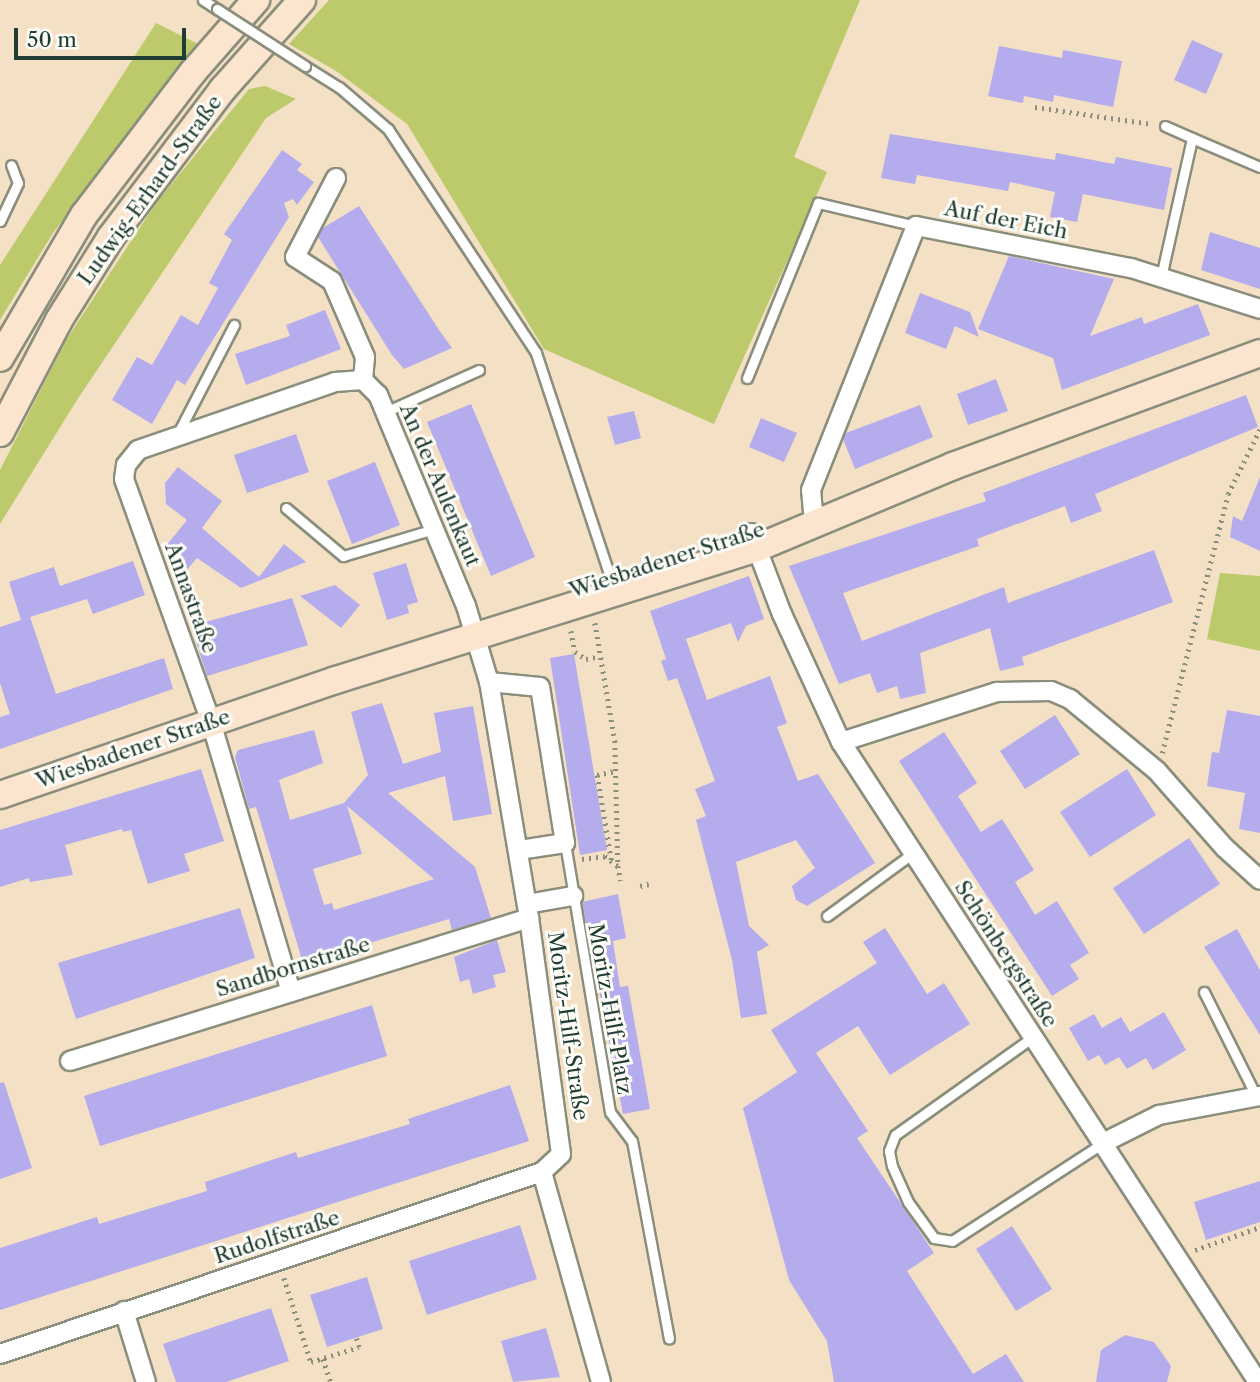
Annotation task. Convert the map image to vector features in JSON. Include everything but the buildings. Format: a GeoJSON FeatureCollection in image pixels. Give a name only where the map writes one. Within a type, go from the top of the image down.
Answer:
{"type":"FeatureCollection","features":[{"type":"Feature","properties":{"kind":"street","name":"Ludwig-Erhard-Straße"},"geometry":{"type":"LineString","coordinates":[[0,358],[92,204],[193,72],[256,0]]}},
{"type":"Feature","properties":{"kind":"street","name":"Ludwig-Erhard-Straße"},"geometry":{"type":"LineString","coordinates":[[0,433],[59,320],[111,237],[223,89],[302,0]]}},
{"type":"Feature","properties":{"kind":"street"},"geometry":{"type":"LineString","coordinates":[[336,178],[295,257],[332,281],[365,357],[363,380]]}},
{"type":"Feature","properties":{"kind":"street","name":"Auf der Eich"},"geometry":{"type":"LineString","coordinates":[[813,512],[811,490],[916,226],[1161,277],[1260,309]]}},
{"type":"Feature","properties":{"kind":"street","name":"Wiesbadener Straße"},"geometry":{"type":"LineString","coordinates":[[0,794],[474,632],[754,540],[1260,353]]}},
{"type":"Feature","properties":{"kind":"street","name":"An der Aulenkaut"},"geometry":{"type":"LineString","coordinates":[[363,380],[378,395],[474,632]]}},
{"type":"Feature","properties":{"kind":"street","name":"Annastraße"},"geometry":{"type":"LineString","coordinates":[[291,992],[211,722],[124,479],[126,465],[138,450],[335,382],[363,380]]}},
{"type":"Feature","properties":{"kind":"street","name":"Wiesbadener Straße"},"geometry":{"type":"LineString","coordinates":[[754,540],[813,512],[953,467]]}},
{"type":"Feature","properties":{"kind":"street","name":"Schönbergstraße"},"geometry":{"type":"LineString","coordinates":[[754,540],[841,742],[1258,1382]]}},
{"type":"Feature","properties":{"kind":"street","name":"Moritz-Hilf-Straße"},"geometry":{"type":"LineString","coordinates":[[474,632],[489,682],[519,850],[561,1154]]}},
{"type":"Feature","properties":{"kind":"street"},"geometry":{"type":"LineString","coordinates":[[489,682],[540,687],[565,843],[519,850]]}},
{"type":"Feature","properties":{"kind":"street"},"geometry":{"type":"LineString","coordinates":[[841,742],[997,692],[1030,688],[1070,699],[1157,771],[1225,848],[1260,880]]}},
{"type":"Feature","properties":{"kind":"street"},"geometry":{"type":"LineString","coordinates":[[528,911],[573,896]]}},
{"type":"Feature","properties":{"kind":"street","name":"Sandbornstraße"},"geometry":{"type":"LineString","coordinates":[[70,1060],[291,992],[528,911]]}},
{"type":"Feature","properties":{"kind":"street"},"geometry":{"type":"LineString","coordinates":[[1103,1143],[1159,1115],[1258,1096]]}},
{"type":"Feature","properties":{"kind":"street","name":"Rudolfstraße"},"geometry":{"type":"LineString","coordinates":[[0,1354],[542,1172],[561,1154]]}},
{"type":"Feature","properties":{"kind":"street"},"geometry":{"type":"LineString","coordinates":[[542,1172],[601,1382]]}},
{"type":"Feature","properties":{"kind":"street"},"geometry":{"type":"LineString","coordinates":[[124,1311],[146,1382]]}},
{"type":"Feature","properties":{"kind":"lane"},"geometry":{"type":"LineString","coordinates":[[203,0],[339,87],[388,129],[536,353],[612,586]]}},
{"type":"Feature","properties":{"kind":"lane"},"geometry":{"type":"LineString","coordinates":[[1164,126],[1260,167]]}},
{"type":"Feature","properties":{"kind":"lane"},"geometry":{"type":"LineString","coordinates":[[1161,277],[1192,138]]}},
{"type":"Feature","properties":{"kind":"lane"},"geometry":{"type":"LineString","coordinates":[[0,221],[18,183],[11,165]]}},
{"type":"Feature","properties":{"kind":"lane"},"geometry":{"type":"LineString","coordinates":[[747,378],[818,203],[916,226]]}},
{"type":"Feature","properties":{"kind":"lane"},"geometry":{"type":"LineString","coordinates":[[176,436],[234,325]]}},
{"type":"Feature","properties":{"kind":"lane"},"geometry":{"type":"LineString","coordinates":[[385,412],[480,370]]}},
{"type":"Feature","properties":{"kind":"lane"},"geometry":{"type":"LineString","coordinates":[[286,508],[343,556],[434,529]]}},
{"type":"Feature","properties":{"kind":"lane","name":"Moritz-Hilf-Platz"},"geometry":{"type":"LineString","coordinates":[[565,843],[610,1112],[632,1141],[669,1339]]}},
{"type":"Feature","properties":{"kind":"lane"},"geometry":{"type":"LineString","coordinates":[[827,916],[913,852]]}},
{"type":"Feature","properties":{"kind":"lane"},"geometry":{"type":"LineString","coordinates":[[1204,992],[1258,1096]]}},
{"type":"Feature","properties":{"kind":"lane"},"geometry":{"type":"LineString","coordinates":[[1033,1037],[895,1135],[889,1151],[892,1166],[908,1202],[934,1238],[952,1241],[1103,1143]]}},
{"type":"Feature","properties":{"kind":"path"},"geometry":{"type":"LineString","coordinates":[[1035,107],[1164,126]]}},
{"type":"Feature","properties":{"kind":"path"},"geometry":{"type":"LineString","coordinates":[[1157,771],[1228,494],[1260,429]]}},
{"type":"Feature","properties":{"kind":"path"},"geometry":{"type":"LineString","coordinates":[[584,624],[594,622],[600,656],[615,771],[618,866],[621,881]]}},
{"type":"Feature","properties":{"kind":"path"},"geometry":{"type":"LineString","coordinates":[[578,641],[570,628],[575,652],[586,659],[600,656]]}},
{"type":"Feature","properties":{"kind":"path"},"geometry":{"type":"LineString","coordinates":[[611,860],[597,775],[615,771]]}},
{"type":"Feature","properties":{"kind":"path"},"geometry":{"type":"LineString","coordinates":[[568,862],[605,856],[618,866]]}},
{"type":"Feature","properties":{"kind":"path"},"geometry":{"type":"LineString","coordinates":[[640,886],[649,884]]}},
{"type":"Feature","properties":{"kind":"path"},"geometry":{"type":"LineString","coordinates":[[1176,1256],[1260,1227]]}},
{"type":"Feature","properties":{"kind":"path"},"geometry":{"type":"LineString","coordinates":[[278,1260],[312,1362],[359,1348],[356,1338]]}},
{"type":"Feature","properties":{"kind":"path"},"geometry":{"type":"LineString","coordinates":[[323,1359],[331,1382]]}},
{"type":"Feature","properties":{"kind":"green space"},"geometry":{"type":"Polygon","coordinates":[[[329,0],[860,0],[794,157],[827,172],[714,424],[544,349],[407,124],[336,71],[289,44],[329,0]]]}},
{"type":"Feature","properties":{"kind":"green space"},"geometry":{"type":"Polygon","coordinates":[[[156,23],[198,44],[53,233],[0,320],[0,265],[156,23]]]}},
{"type":"Feature","properties":{"kind":"green space"},"geometry":{"type":"Polygon","coordinates":[[[265,86],[296,99],[266,118],[77,400],[0,524],[0,470],[66,340],[156,203],[249,89],[265,86]]]}},
{"type":"Feature","properties":{"kind":"green space"},"geometry":{"type":"Polygon","coordinates":[[[1220,573],[1260,576],[1260,651],[1207,639],[1220,573]]]}}]}
